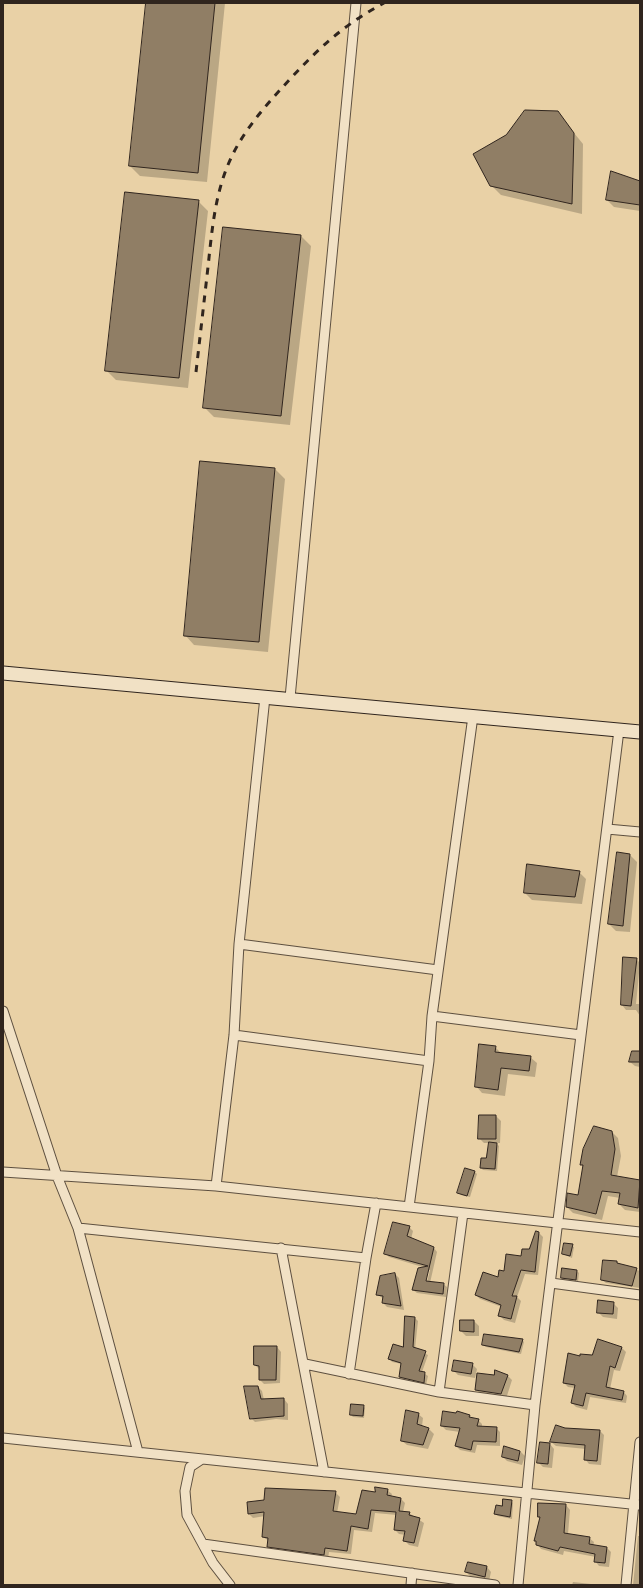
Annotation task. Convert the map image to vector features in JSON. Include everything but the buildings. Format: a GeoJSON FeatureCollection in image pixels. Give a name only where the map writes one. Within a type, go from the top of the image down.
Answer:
{"type":"FeatureCollection","features":[{"type":"Feature","properties":{"kind":"street"},"geometry":{"type":"LineString","coordinates":[[290,698],[356,3]]}},
{"type":"Feature","properties":{"kind":"street"},"geometry":{"type":"LineString","coordinates":[[3,673],[290,698],[640,732]]}},
{"type":"Feature","properties":{"kind":"street"},"geometry":{"type":"LineString","coordinates":[[216,1186],[234,1035],[239,944],[265,697]]}},
{"type":"Feature","properties":{"kind":"street"},"geometry":{"type":"LineString","coordinates":[[409,1207],[429,1061],[432,1016],[473,716]]}},
{"type":"Feature","properties":{"kind":"street"},"geometry":{"type":"LineString","coordinates":[[518,1585],[535,1405],[619,730]]}},
{"type":"Feature","properties":{"kind":"street"},"geometry":{"type":"LineString","coordinates":[[607,829],[640,832]]}},
{"type":"Feature","properties":{"kind":"street"},"geometry":{"type":"LineString","coordinates":[[239,944],[438,970]]}},
{"type":"Feature","properties":{"kind":"street"},"geometry":{"type":"LineString","coordinates":[[3,1011],[57,1176],[78,1228],[138,1452]]}},
{"type":"Feature","properties":{"kind":"street"},"geometry":{"type":"LineString","coordinates":[[432,1016],[581,1035]]}},
{"type":"Feature","properties":{"kind":"street"},"geometry":{"type":"LineString","coordinates":[[234,1035],[429,1061]]}},
{"type":"Feature","properties":{"kind":"street"},"geometry":{"type":"LineString","coordinates":[[3,1172],[216,1186],[640,1232]]}},
{"type":"Feature","properties":{"kind":"street"},"geometry":{"type":"LineString","coordinates":[[349,1374],[366,1258],[376,1203]]}},
{"type":"Feature","properties":{"kind":"street"},"geometry":{"type":"LineString","coordinates":[[439,1392],[462,1213]]}},
{"type":"Feature","properties":{"kind":"street"},"geometry":{"type":"LineString","coordinates":[[78,1228],[282,1248],[366,1258]]}},
{"type":"Feature","properties":{"kind":"street"},"geometry":{"type":"LineString","coordinates":[[282,1248],[305,1364],[324,1472]]}},
{"type":"Feature","properties":{"kind":"street"},"geometry":{"type":"LineString","coordinates":[[550,1283],[640,1295]]}},
{"type":"Feature","properties":{"kind":"street"},"geometry":{"type":"LineString","coordinates":[[305,1364],[439,1392],[535,1405]]}},
{"type":"Feature","properties":{"kind":"street"},"geometry":{"type":"LineString","coordinates":[[3,1438],[636,1505]]}},
{"type":"Feature","properties":{"kind":"street"},"geometry":{"type":"LineString","coordinates":[[626,1585],[636,1505],[640,1442]]}},
{"type":"Feature","properties":{"kind":"street"},"geometry":{"type":"LineString","coordinates":[[202,1459],[190,1467],[185,1491],[187,1515],[213,1563],[230,1585]]}},
{"type":"Feature","properties":{"kind":"street"},"geometry":{"type":"LineString","coordinates":[[203,1544],[495,1585]]}},
{"type":"Feature","properties":{"kind":"street"},"geometry":{"type":"LineString","coordinates":[[411,1585],[412,1574]]}},
{"type":"Feature","properties":{"kind":"railway"},"geometry":{"type":"LineString","coordinates":[[196,372],[215,211],[221,184],[231,158],[243,136],[258,116],[302,66],[334,36],[357,19],[384,3]]}}]}
